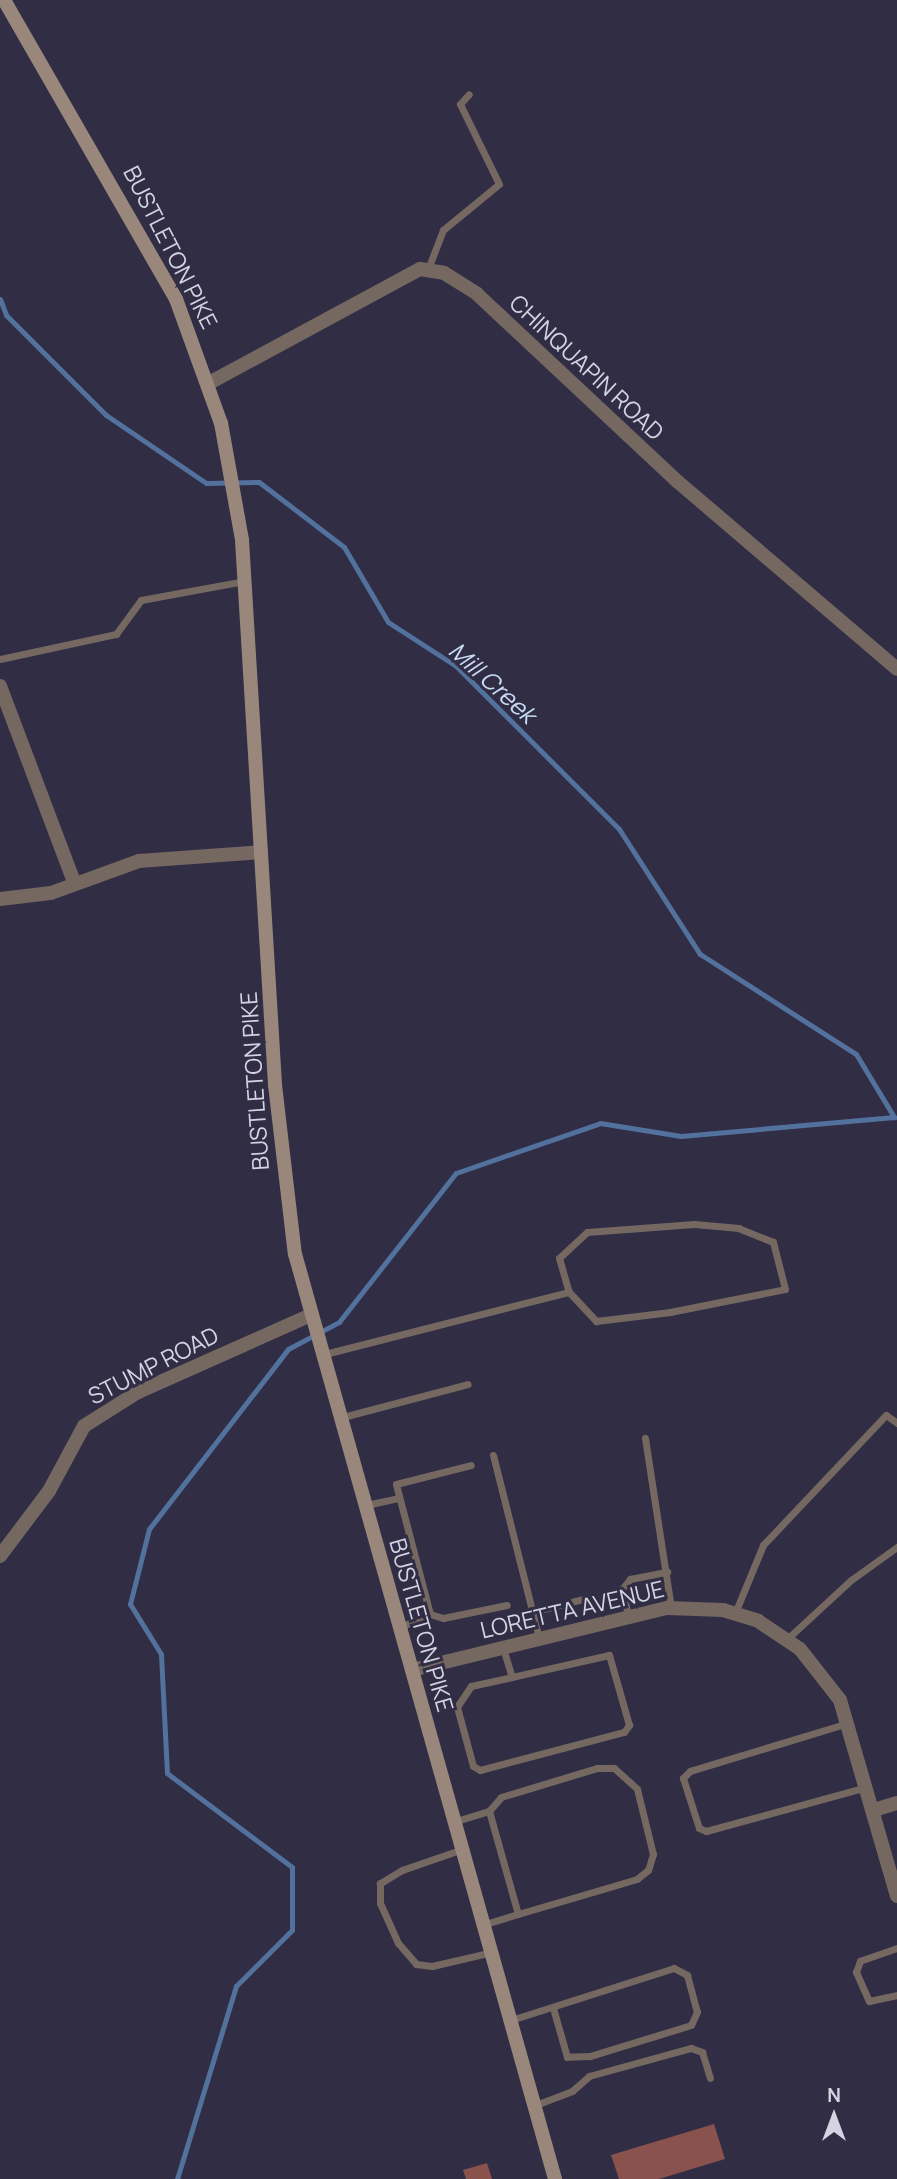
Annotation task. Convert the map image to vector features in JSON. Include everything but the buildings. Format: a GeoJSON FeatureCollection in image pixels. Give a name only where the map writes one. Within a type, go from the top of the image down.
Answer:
{"type":"FeatureCollection","features":[{"type":"Feature","properties":{"kind":"main road","name":"BUSTLETON PIKE"},"geometry":{"type":"LineString","coordinates":[[4,0],[154,256],[209,383],[231,470],[245,580],[282,1152],[310,1321],[412,1670],[507,2021],[555,2179]]}},
{"type":"Feature","properties":{"kind":"street"},"geometry":{"type":"LineString","coordinates":[[209,383],[428,269]]}},
{"type":"Feature","properties":{"kind":"street","name":"CHINQUAPIN ROAD"},"geometry":{"type":"LineString","coordinates":[[428,269],[477,294],[677,481],[897,669]]}},
{"type":"Feature","properties":{"kind":"street"},"geometry":{"type":"LineString","coordinates":[[0,686],[74,882]]}},
{"type":"Feature","properties":{"kind":"street"},"geometry":{"type":"LineString","coordinates":[[0,899],[51,893],[74,882],[151,859],[261,852]]}},
{"type":"Feature","properties":{"kind":"street","name":"STUMP ROAD"},"geometry":{"type":"LineString","coordinates":[[0,1556],[49,1491],[83,1426],[138,1392],[310,1321]]}},
{"type":"Feature","properties":{"kind":"street","name":"LORETTA AVENUE"},"geometry":{"type":"LineString","coordinates":[[412,1670],[628,1615],[671,1608],[735,1614],[787,1639],[825,1677],[848,1723],[897,1896]]}},
{"type":"Feature","properties":{"kind":"street"},"geometry":{"type":"LineString","coordinates":[[874,1810],[897,1803]]}},
{"type":"Feature","properties":{"kind":"lane"},"geometry":{"type":"LineString","coordinates":[[428,269],[443,230],[499,184],[460,104],[470,94]]}},
{"type":"Feature","properties":{"kind":"lane"},"geometry":{"type":"LineString","coordinates":[[0,659],[116,634],[141,600],[245,580]]}},
{"type":"Feature","properties":{"kind":"lane"},"geometry":{"type":"LineString","coordinates":[[694,1224],[739,1228],[773,1242],[785,1289],[646,1317],[596,1321],[569,1293],[559,1258],[587,1232],[694,1224]]}},
{"type":"Feature","properties":{"kind":"lane"},"geometry":{"type":"LineString","coordinates":[[318,1348],[569,1293]]}},
{"type":"Feature","properties":{"kind":"lane"},"geometry":{"type":"LineString","coordinates":[[339,1418],[468,1384]]}},
{"type":"Feature","properties":{"kind":"lane"},"geometry":{"type":"LineString","coordinates":[[735,1614],[763,1545],[886,1415],[897,1423]]}},
{"type":"Feature","properties":{"kind":"lane"},"geometry":{"type":"LineString","coordinates":[[645,1438],[671,1608]]}},
{"type":"Feature","properties":{"kind":"lane"},"geometry":{"type":"LineString","coordinates":[[493,1455],[539,1638]]}},
{"type":"Feature","properties":{"kind":"lane"},"geometry":{"type":"LineString","coordinates":[[430,1614],[396,1484],[471,1465]]}},
{"type":"Feature","properties":{"kind":"lane"},"geometry":{"type":"LineString","coordinates":[[364,1505],[399,1498]]}},
{"type":"Feature","properties":{"kind":"lane"},"geometry":{"type":"LineString","coordinates":[[787,1639],[851,1580],[897,1547]]}},
{"type":"Feature","properties":{"kind":"lane"},"geometry":{"type":"LineString","coordinates":[[628,1615],[622,1589],[630,1579],[667,1572]]}},
{"type":"Feature","properties":{"kind":"lane"},"geometry":{"type":"LineString","coordinates":[[532,1612],[583,1599]]}},
{"type":"Feature","properties":{"kind":"lane"},"geometry":{"type":"LineString","coordinates":[[399,1627],[430,1614],[443,1618],[507,1605]]}},
{"type":"Feature","properties":{"kind":"lane"},"geometry":{"type":"LineString","coordinates":[[503,1647],[512,1677]]}},
{"type":"Feature","properties":{"kind":"lane"},"geometry":{"type":"LineString","coordinates":[[609,1655],[629,1725],[624,1732],[480,1770],[473,1766],[459,1722],[461,1694],[471,1686],[512,1677],[609,1655]]}},
{"type":"Feature","properties":{"kind":"lane"},"geometry":{"type":"LineString","coordinates":[[848,1723],[690,1771],[683,1778],[699,1828],[706,1830],[867,1787]]}},
{"type":"Feature","properties":{"kind":"lane"},"geometry":{"type":"LineString","coordinates":[[453,1822],[489,1811],[501,1797],[597,1768],[614,1768],[637,1789],[653,1854],[648,1870],[637,1879],[480,1926]]}},
{"type":"Feature","properties":{"kind":"lane"},"geometry":{"type":"LineString","coordinates":[[489,1811],[518,1914]]}},
{"type":"Feature","properties":{"kind":"lane"},"geometry":{"type":"LineString","coordinates":[[460,1850],[402,1870],[380,1883],[380,1903],[398,1943],[416,1964],[432,1966],[488,1953]]}},
{"type":"Feature","properties":{"kind":"lane"},"geometry":{"type":"LineString","coordinates":[[897,1948],[860,1961],[856,1972],[869,2001],[897,1995]]}},
{"type":"Feature","properties":{"kind":"lane"},"geometry":{"type":"LineString","coordinates":[[507,2021],[553,2008],[563,2000],[674,1968],[687,1975],[697,2012],[691,2025],[590,2056],[567,2057],[553,2008]]}},
{"type":"Feature","properties":{"kind":"lane"},"geometry":{"type":"LineString","coordinates":[[532,2106],[572,2091],[589,2076],[691,2048],[702,2052],[710,2078]]}},
{"type":"Feature","properties":{"kind":"waterway","name":"Mill Creek"},"geometry":{"type":"LineString","coordinates":[[0,299],[6,315],[106,415],[206,483],[259,482],[344,547],[388,622],[456,666],[619,829],[700,954],[856,1054],[894,1117]]}},
{"type":"Feature","properties":{"kind":"waterway"},"geometry":{"type":"LineString","coordinates":[[177,2179],[236,1986],[292,1930],[292,1867],[167,1773],[161,1654],[130,1604],[149,1529],[288,1349],[339,1322],[456,1173],[600,1123],[681,1136],[894,1117]]}}]}
